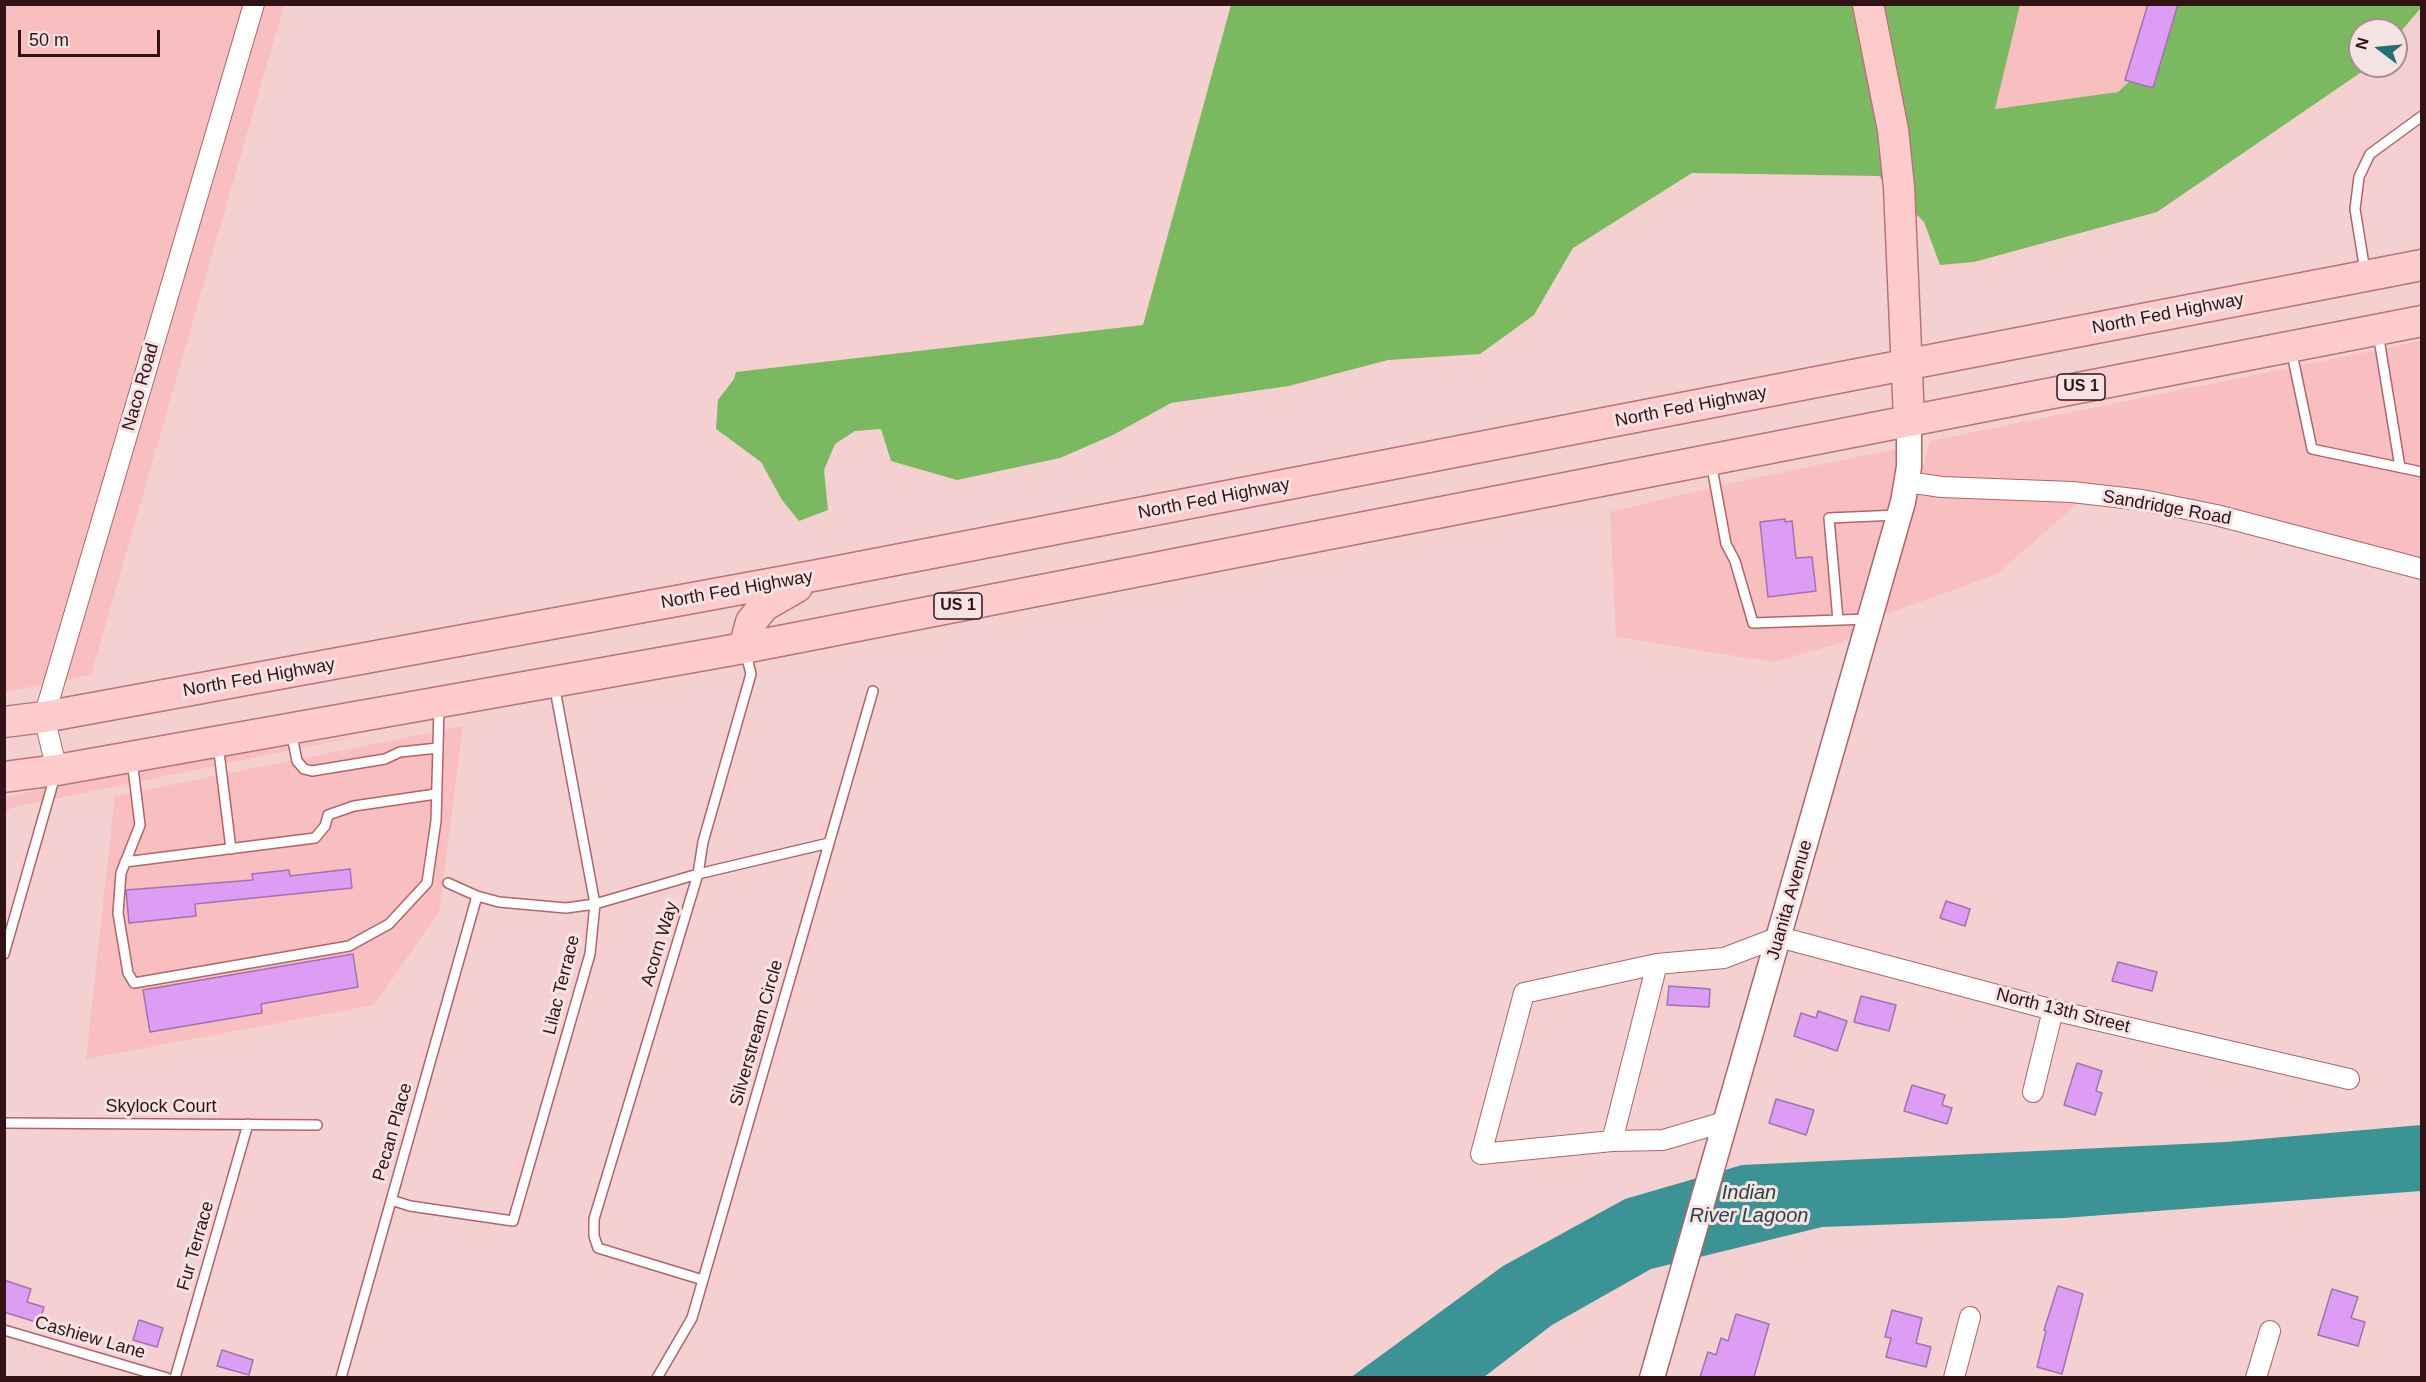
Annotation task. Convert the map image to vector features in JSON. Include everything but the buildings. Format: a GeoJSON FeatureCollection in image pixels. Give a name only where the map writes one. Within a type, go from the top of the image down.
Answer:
{"type":"FeatureCollection","features":[{"type":"Feature","properties":{"kind":"main road"},"geometry":{"type":"LineString","coordinates":[[1869,4],[1893,130],[1899,187],[1909,419]]}},
{"type":"Feature","properties":{"kind":"main road","name":"North Fed Highway"},"geometry":{"type":"LineString","coordinates":[[4,722],[44,717],[818,575],[2421,265]]}},
{"type":"Feature","properties":{"kind":"main road","name":"US 1"},"geometry":{"type":"LineString","coordinates":[[4,777],[218,742],[744,648],[1710,460],[1909,419],[2421,321]]}},
{"type":"Feature","properties":{"kind":"main road"},"geometry":{"type":"LineString","coordinates":[[744,648],[751,622],[764,606],[818,575]]}},
{"type":"Feature","properties":{"kind":"street","name":"Naco Road"},"geometry":{"type":"LineString","coordinates":[[44,717],[254,4]]}},
{"type":"Feature","properties":{"kind":"street","name":"Juanita Avenue"},"geometry":{"type":"LineString","coordinates":[[1652,1377],[1899,515],[1907,482],[1909,419]]}},
{"type":"Feature","properties":{"kind":"street","name":"Sandridge Road"},"geometry":{"type":"LineString","coordinates":[[1907,482],[1941,487],[2072,492],[2142,500],[2216,515],[2421,569]]}},
{"type":"Feature","properties":{"kind":"street"},"geometry":{"type":"LineString","coordinates":[[44,717],[57,770]]}},
{"type":"Feature","properties":{"kind":"street"},"geometry":{"type":"LineString","coordinates":[[1725,1122],[1663,1140],[1612,1141],[1481,1154],[1524,993],[1657,964],[1724,958],[1779,937]]}},
{"type":"Feature","properties":{"kind":"street","name":"North 13th Street"},"geometry":{"type":"LineString","coordinates":[[1779,937],[2053,1010],[2349,1079]]}},
{"type":"Feature","properties":{"kind":"street"},"geometry":{"type":"LineString","coordinates":[[1612,1141],[1657,964]]}},
{"type":"Feature","properties":{"kind":"street"},"geometry":{"type":"LineString","coordinates":[[2033,1092],[2053,1010]]}},
{"type":"Feature","properties":{"kind":"street"},"geometry":{"type":"LineString","coordinates":[[1954,1377],[1970,1317]]}},
{"type":"Feature","properties":{"kind":"street"},"geometry":{"type":"LineString","coordinates":[[2256,1377],[2270,1331]]}},
{"type":"Feature","properties":{"kind":"lane"},"geometry":{"type":"LineString","coordinates":[[2366,276],[2355,210],[2359,177],[2370,154],[2421,116]]}},
{"type":"Feature","properties":{"kind":"lane"},"geometry":{"type":"LineString","coordinates":[[2377,329],[2400,466]]}},
{"type":"Feature","properties":{"kind":"lane"},"geometry":{"type":"LineString","coordinates":[[2290,347],[2312,448],[2421,472]]}},
{"type":"Feature","properties":{"kind":"lane"},"geometry":{"type":"LineString","coordinates":[[1710,460],[1726,544],[1735,561],[1753,623],[1871,619]]}},
{"type":"Feature","properties":{"kind":"lane"},"geometry":{"type":"LineString","coordinates":[[1838,620],[1828,518],[1899,515]]}},
{"type":"Feature","properties":{"kind":"lane","name":"Acorn Way"},"geometry":{"type":"LineString","coordinates":[[703,1280],[598,1248],[594,1236],[594,1219],[698,874],[703,842],[751,674],[744,648]]}},
{"type":"Feature","properties":{"kind":"lane","name":"Lilac Terrace"},"geometry":{"type":"LineString","coordinates":[[391,1200],[410,1206],[513,1221],[590,954],[596,904],[554,682]]}},
{"type":"Feature","properties":{"kind":"lane","name":"Silverstream Circle"},"geometry":{"type":"LineString","coordinates":[[657,1377],[692,1318],[873,691]]}},
{"type":"Feature","properties":{"kind":"lane"},"geometry":{"type":"LineString","coordinates":[[131,757],[140,825],[121,873],[118,913],[128,973],[134,982],[349,946],[389,924],[427,883],[436,821],[439,702]]}},
{"type":"Feature","properties":{"kind":"lane"},"geometry":{"type":"LineString","coordinates":[[291,729],[297,761],[304,769],[312,771],[385,759],[400,752],[438,748]]}},
{"type":"Feature","properties":{"kind":"lane"},"geometry":{"type":"LineString","coordinates":[[218,742],[231,849]]}},
{"type":"Feature","properties":{"kind":"lane"},"geometry":{"type":"LineString","coordinates":[[4,954],[57,770]]}},
{"type":"Feature","properties":{"kind":"lane"},"geometry":{"type":"LineString","coordinates":[[125,862],[315,838],[325,826],[328,815],[354,806],[436,794]]}},
{"type":"Feature","properties":{"kind":"lane"},"geometry":{"type":"LineString","coordinates":[[448,883],[477,896],[499,902],[566,908],[596,904],[698,874],[829,843]]}},
{"type":"Feature","properties":{"kind":"lane","name":"Pecan Place"},"geometry":{"type":"LineString","coordinates":[[340,1377],[477,896]]}},
{"type":"Feature","properties":{"kind":"lane","name":"Skylock Court"},"geometry":{"type":"LineString","coordinates":[[4,1123],[317,1125]]}},
{"type":"Feature","properties":{"kind":"lane","name":"Fur Terrace"},"geometry":{"type":"LineString","coordinates":[[175,1377],[248,1124]]}},
{"type":"Feature","properties":{"kind":"lane","name":"Cashiew Lane"},"geometry":{"type":"LineString","coordinates":[[4,1330],[167,1377]]}},
{"type":"Feature","properties":{"kind":"shaded area"},"geometry":{"type":"Polygon","coordinates":[[[5,5],[284,5],[91,675],[5,692],[5,5]]]}},
{"type":"Feature","properties":{"kind":"shaded area"},"geometry":{"type":"Polygon","coordinates":[[[2020,5],[2174,5],[2161,52],[2118,92],[1994,109],[2020,5]]]}},
{"type":"Feature","properties":{"kind":"shaded area"},"geometry":{"type":"Polygon","coordinates":[[[2421,341],[2421,559],[2218,505],[2143,490],[2073,482],[1942,477],[1921,474],[1930,441],[2421,341]]]}},
{"type":"Feature","properties":{"kind":"shaded area"},"geometry":{"type":"Polygon","coordinates":[[[1906,447],[1852,635],[1841,643],[1773,662],[1616,637],[1610,512],[1745,480],[1906,447]]]}},
{"type":"Feature","properties":{"kind":"shaded area"},"geometry":{"type":"Polygon","coordinates":[[[1916,493],[1940,497],[2079,502],[1997,574],[1881,616],[1916,493]]]}},
{"type":"Feature","properties":{"kind":"shaded area"},"geometry":{"type":"Polygon","coordinates":[[[463,726],[439,912],[374,1005],[86,1059],[115,796],[463,726]]]}},
{"type":"Feature","properties":{"kind":"shaded area"},"geometry":{"type":"Polygon","coordinates":[[[364,735],[11,808],[5,813],[5,797],[143,768],[364,735]]]}},
{"type":"Feature","properties":{"kind":"green space"},"geometry":{"type":"Polygon","coordinates":[[[1231,5],[2020,5],[1995,109],[2118,92],[2161,52],[2174,5],[2421,5],[2408,23],[2408,18],[2348,18],[2348,78],[2353,78],[2157,212],[1974,262],[1940,265],[1924,222],[1879,176],[1692,173],[1573,248],[1534,315],[1480,354],[1388,360],[1289,386],[1171,403],[1113,435],[1060,458],[957,480],[891,461],[881,429],[855,431],[835,444],[824,470],[828,510],[799,521],[782,500],[761,462],[716,429],[718,400],[734,379],[736,372],[1143,325],[1231,5]]]}},
{"type":"Feature","properties":{"kind":"water","name":"Indian River Lagoon"},"geometry":{"type":"Polygon","coordinates":[[[2421,1125],[2421,1191],[2064,1218],[1822,1227],[1651,1269],[1552,1325],[1484,1377],[1350,1378],[1503,1266],[1625,1199],[1742,1165],[2226,1142],[2421,1125]]]}}]}
